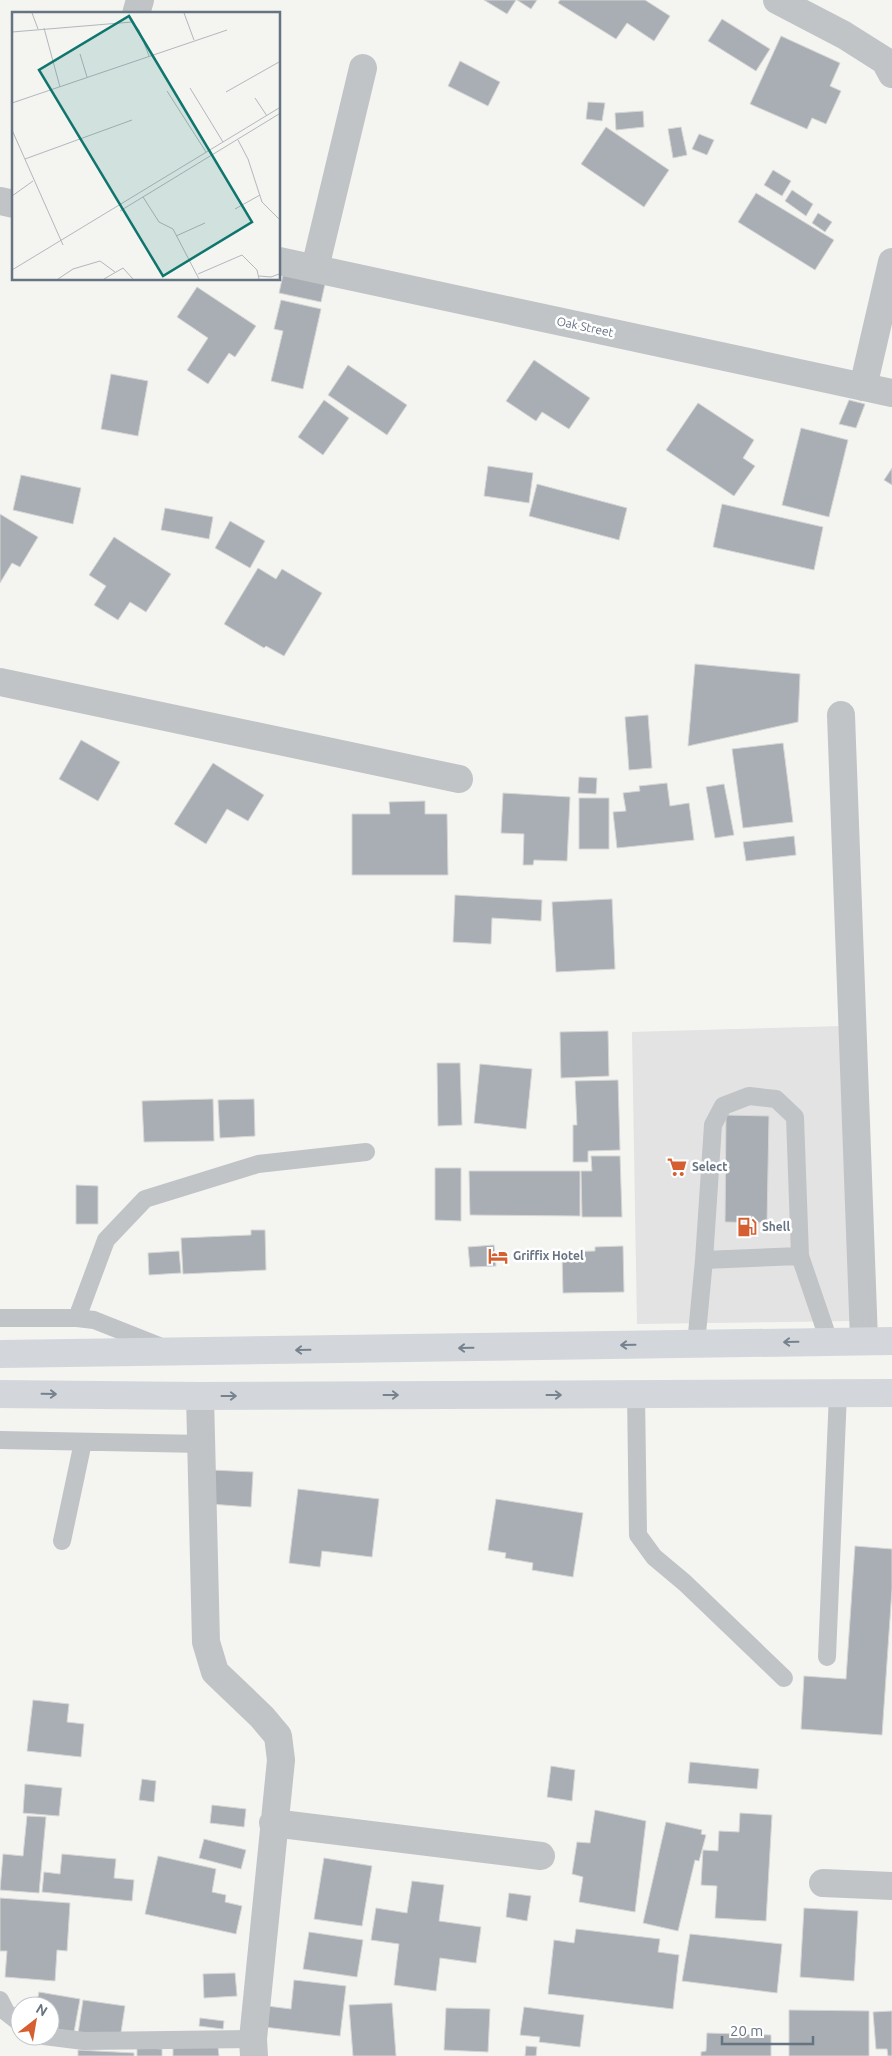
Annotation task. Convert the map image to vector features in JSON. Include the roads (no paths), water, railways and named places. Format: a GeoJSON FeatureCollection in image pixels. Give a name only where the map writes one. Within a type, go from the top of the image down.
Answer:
{"type":"FeatureCollection","features":[{"type":"Feature","properties":{"kind":"main road"},"geometry":{"type":"LineString","coordinates":[[0,1354],[892,1341]]}},
{"type":"Feature","properties":{"kind":"main road"},"geometry":{"type":"LineString","coordinates":[[0,1394],[200,1396],[892,1393]]}},
{"type":"Feature","properties":{"kind":"street"},"geometry":{"type":"LineString","coordinates":[[777,0],[861,45],[885,61],[892,74]]}},
{"type":"Feature","properties":{"kind":"street"},"geometry":{"type":"LineString","coordinates":[[315,268],[363,68]]}},
{"type":"Feature","properties":{"kind":"street","name":"Oak Street"},"geometry":{"type":"LineString","coordinates":[[280,261],[892,393]]}},
{"type":"Feature","properties":{"kind":"street"},"geometry":{"type":"LineString","coordinates":[[864,387],[892,262]]}},
{"type":"Feature","properties":{"kind":"street"},"geometry":{"type":"LineString","coordinates":[[0,682],[459,779]]}},
{"type":"Feature","properties":{"kind":"street"},"geometry":{"type":"LineString","coordinates":[[842,715],[864,1340]]}},
{"type":"Feature","properties":{"kind":"street"},"geometry":{"type":"LineString","coordinates":[[200,1396],[206,1642],[215,1672],[262,1717],[278,1736],[281,1760],[273,1822],[253,2047]]}},
{"type":"Feature","properties":{"kind":"street"},"geometry":{"type":"LineString","coordinates":[[273,1822],[541,1856]]}},
{"type":"Feature","properties":{"kind":"street"},"geometry":{"type":"LineString","coordinates":[[823,1884],[892,1886]]}},
{"type":"Feature","properties":{"kind":"lane"},"geometry":{"type":"LineString","coordinates":[[696,1344],[713,1125],[723,1106],[749,1096],[776,1099],[795,1117],[800,1256],[829,1341]]}},
{"type":"Feature","properties":{"kind":"lane"},"geometry":{"type":"LineString","coordinates":[[77,1318],[106,1240],[145,1199],[258,1164],[366,1152]]}},
{"type":"Feature","properties":{"kind":"lane"},"geometry":{"type":"LineString","coordinates":[[704,1260],[800,1256]]}},
{"type":"Feature","properties":{"kind":"lane"},"geometry":{"type":"LineString","coordinates":[[0,1318],[77,1318],[94,1320],[173,1351]]}},
{"type":"Feature","properties":{"kind":"lane"},"geometry":{"type":"LineString","coordinates":[[826,1658],[838,1393]]}},
{"type":"Feature","properties":{"kind":"lane"},"geometry":{"type":"LineString","coordinates":[[636,1394],[638,1535],[654,1557],[685,1583],[784,1678]]}},
{"type":"Feature","properties":{"kind":"lane"},"geometry":{"type":"LineString","coordinates":[[0,1440],[202,1444]]}},
{"type":"Feature","properties":{"kind":"lane"},"geometry":{"type":"LineString","coordinates":[[62,1541],[83,1442]]}},
{"type":"Feature","properties":{"kind":"lane"},"geometry":{"type":"LineString","coordinates":[[0,2000],[6,2012],[10,2015]]}},
{"type":"Feature","properties":{"kind":"lane"},"geometry":{"type":"LineString","coordinates":[[60,2038],[84,2041],[253,2047]]}},
{"type":"Feature","properties":{"kind":"place","name":"Select"},"geometry":{"type":"Point","coordinates":[677,1167]}},
{"type":"Feature","properties":{"kind":"place","name":"Shell"},"geometry":{"type":"Point","coordinates":[747,1227]}},
{"type":"Feature","properties":{"kind":"place","name":"Griffix Hotel"},"geometry":{"type":"Point","coordinates":[498,1256]}}]}
